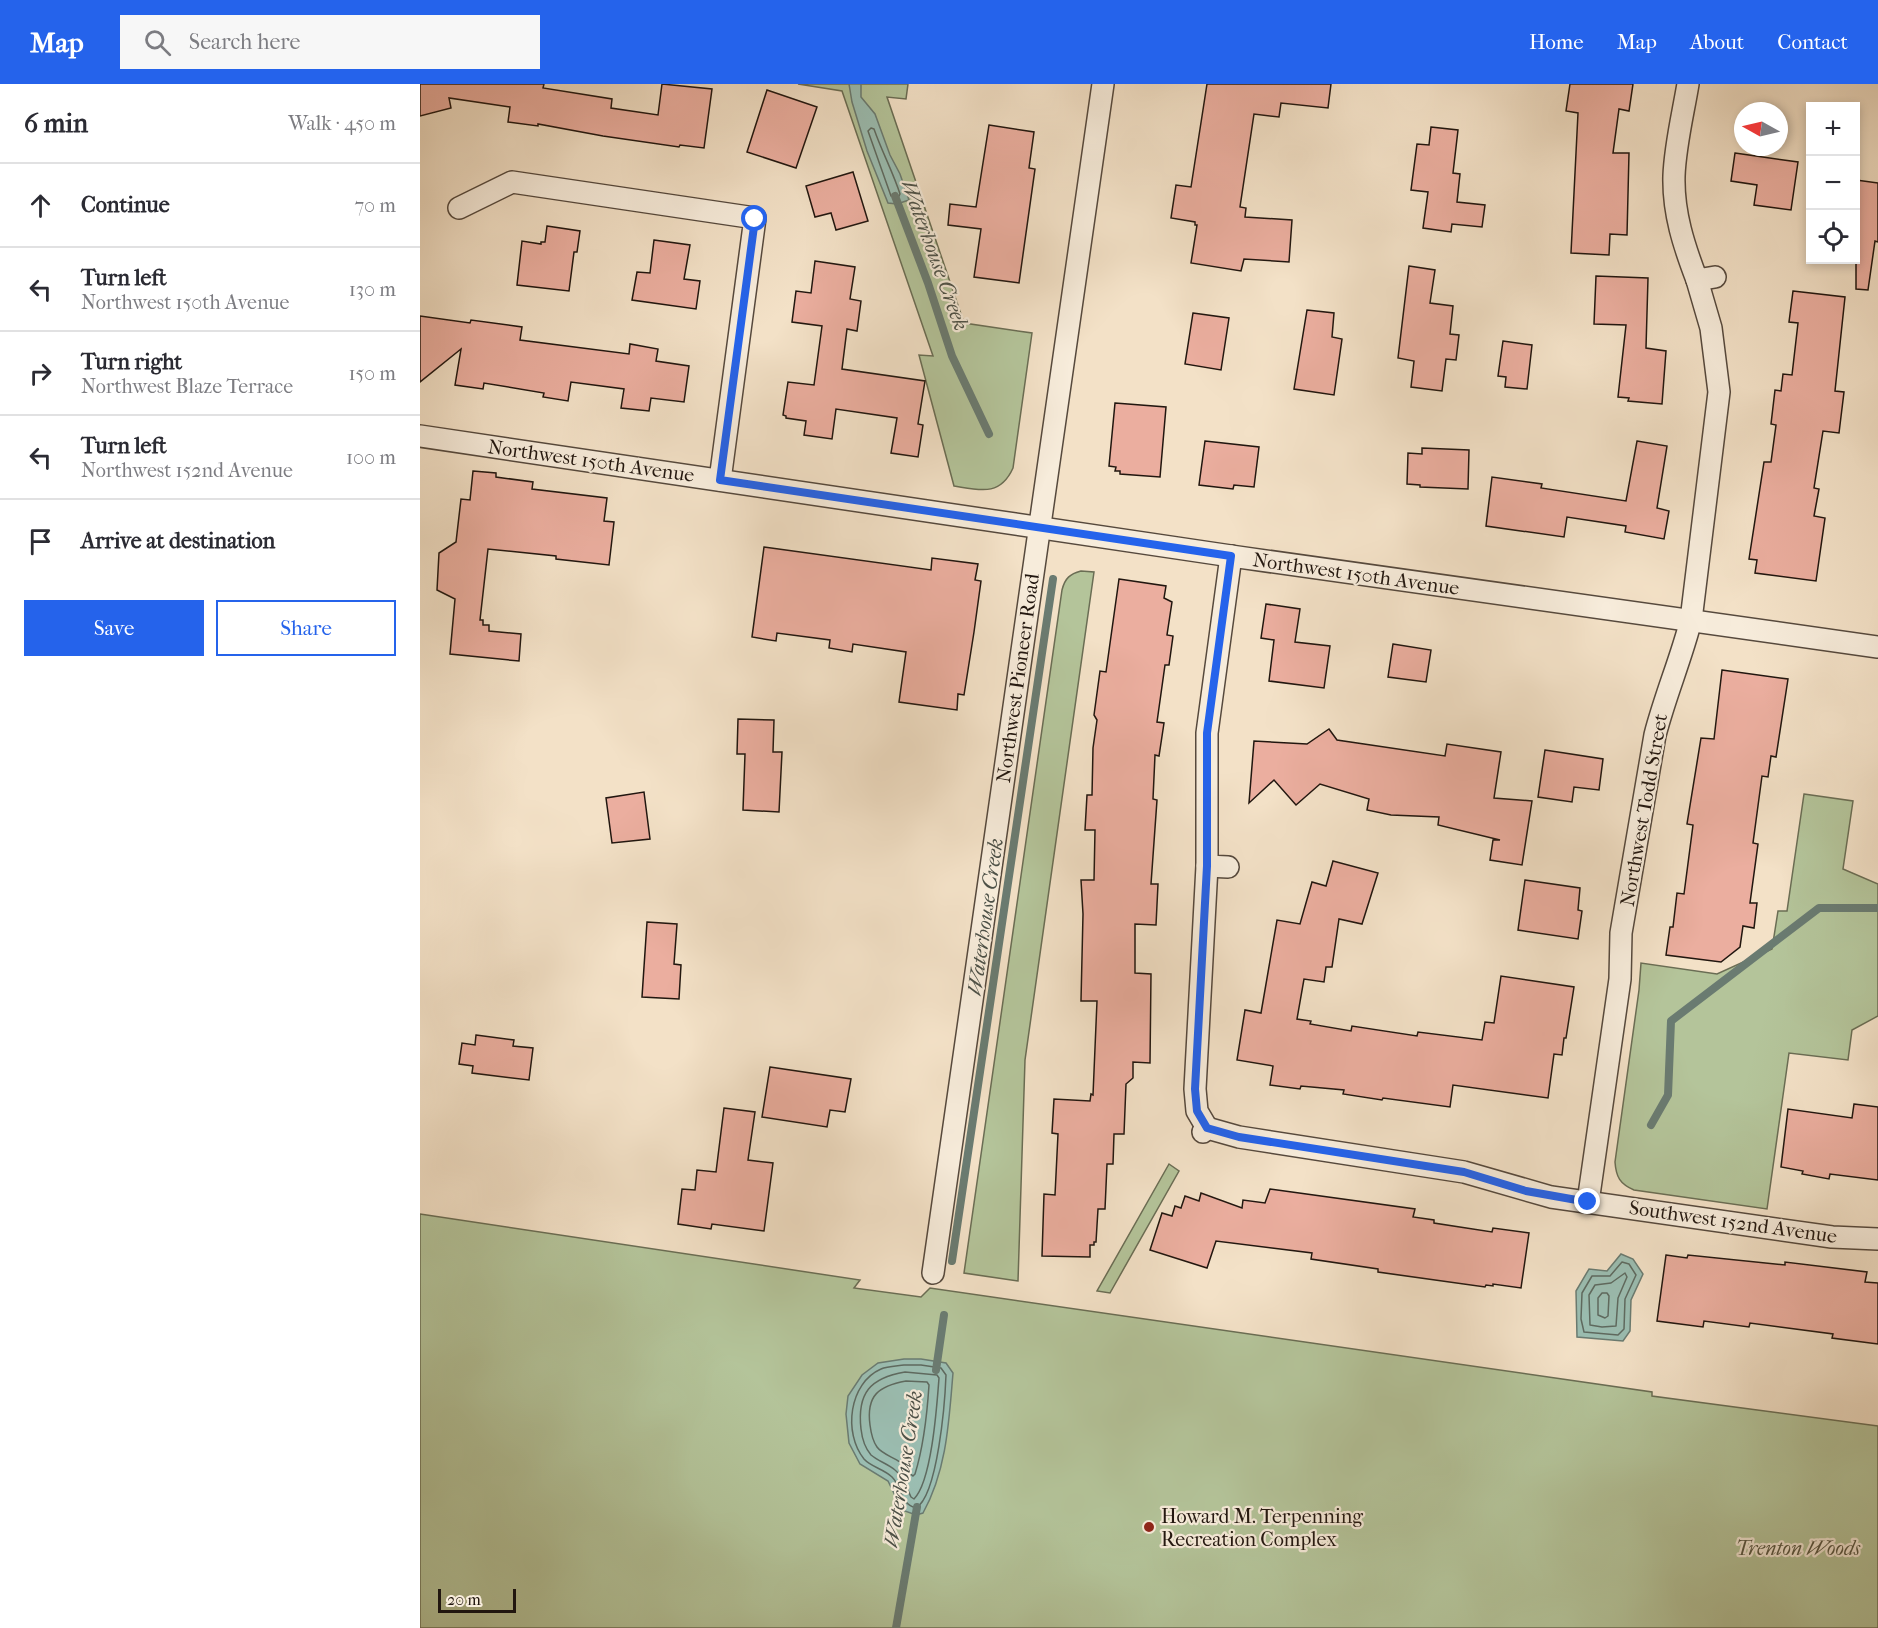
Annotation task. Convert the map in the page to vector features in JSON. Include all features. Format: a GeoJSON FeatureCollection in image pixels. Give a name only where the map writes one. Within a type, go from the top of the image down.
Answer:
{"type":"FeatureCollection","features":[{"type":"Feature","properties":{"kind":"street","name":"Northwest Pioneer Road"},"geometry":{"type":"LineString","coordinates":[[933,1273],[1103,84]]}},
{"type":"Feature","properties":{"kind":"street","name":"Northwest Todd Street"},"geometry":{"type":"LineString","coordinates":[[1588,1202],[1620,979],[1621,933],[1655,735],[1691,620],[1719,392],[1706,279],[1682,241],[1675,194],[1674,175],[1688,84]]}},
{"type":"Feature","properties":{"kind":"street"},"geometry":{"type":"LineString","coordinates":[[459,208],[512,182],[755,219],[720,480]]}},
{"type":"Feature","properties":{"kind":"street","name":"Northwest 150th Avenue"},"geometry":{"type":"LineString","coordinates":[[420,436],[1231,556],[1872,646]]}},
{"type":"Feature","properties":{"kind":"street"},"geometry":{"type":"LineString","coordinates":[[1228,867],[1207,866],[1207,733],[1231,556]]}},
{"type":"Feature","properties":{"kind":"street","name":"Southwest 152nd Avenue"},"geometry":{"type":"LineString","coordinates":[[1207,866],[1195,1089],[1197,1111],[1205,1130],[1464,1172],[1526,1191],[1588,1202],[1833,1237],[1878,1239]]}},
{"type":"Feature","properties":{"kind":"green space"},"geometry":{"type":"Polygon","coordinates":[[[798,84],[908,84],[906,99],[887,97],[964,323],[1032,333],[1013,468],[1002,484],[980,490],[954,486],[919,355],[933,356],[842,91],[798,84]]]}},
{"type":"Feature","properties":{"kind":"green space"},"geometry":{"type":"Polygon","coordinates":[[[1081,571],[1094,572],[1025,1060],[1018,1281],[964,1273],[1062,590],[1068,577],[1081,571]]]}},
{"type":"Feature","properties":{"kind":"green space"},"geometry":{"type":"Polygon","coordinates":[[[1804,794],[1853,801],[1843,869],[1878,884],[1878,1016],[1852,1030],[1848,1060],[1789,1053],[1767,1209],[1634,1190],[1620,1179],[1616,1172],[1615,1162],[1641,963],[1717,974],[1772,949],[1778,911],[1787,911],[1804,794]]]}},
{"type":"Feature","properties":{"kind":"green space"},"geometry":{"type":"Polygon","coordinates":[[[1169,1164],[1179,1171],[1110,1293],[1097,1291],[1169,1164]]]}},
{"type":"Feature","properties":{"kind":"green space","name":"Howard M. Terpenning Recreation Complex"},"geometry":{"type":"Polygon","coordinates":[[[420,1214],[860,1280],[854,1288],[921,1297],[930,1288],[1652,1392],[1652,1396],[1878,1426],[1878,1628],[420,1628],[420,1214]]]}},
{"type":"Feature","properties":{"kind":"water"},"geometry":{"type":"Polygon","coordinates":[[[849,84],[861,84],[861,97],[875,114],[909,200],[897,204],[888,203],[867,151],[849,84]]]}},
{"type":"Feature","properties":{"kind":"water"},"geometry":{"type":"Polygon","coordinates":[[[1621,1254],[1633,1259],[1643,1274],[1631,1300],[1630,1331],[1623,1341],[1577,1337],[1576,1291],[1589,1269],[1607,1271],[1621,1254]]]}},
{"type":"Feature","properties":{"kind":"water"},"geometry":{"type":"Polygon","coordinates":[[[904,1359],[946,1363],[953,1373],[946,1445],[942,1462],[931,1497],[923,1513],[916,1515],[902,1510],[888,1481],[860,1464],[849,1443],[846,1414],[848,1396],[862,1375],[878,1363],[904,1359]]]}},
{"type":"Feature","properties":{"kind":"building"},"geometry":{"type":"Polygon","coordinates":[[[420,84],[544,84],[543,88],[612,99],[611,108],[658,115],[662,84],[712,89],[704,148],[680,145],[679,147],[538,124],[538,126],[508,122],[510,107],[449,98],[451,108],[420,116],[420,84]]]}},
{"type":"Feature","properties":{"kind":"building"},"geometry":{"type":"Polygon","coordinates":[[[1207,84],[1331,84],[1328,108],[1281,103],[1279,117],[1254,114],[1240,207],[1246,208],[1245,217],[1292,220],[1289,262],[1244,259],[1241,271],[1191,263],[1197,225],[1195,222],[1171,218],[1176,185],[1191,187],[1207,84]]]}},
{"type":"Feature","properties":{"kind":"building"},"geometry":{"type":"Polygon","coordinates":[[[1570,84],[1633,84],[1629,111],[1619,109],[1613,153],[1629,153],[1627,235],[1610,234],[1609,255],[1571,253],[1578,113],[1566,111],[1570,84]]]}},
{"type":"Feature","properties":{"kind":"building"},"geometry":{"type":"Polygon","coordinates":[[[767,90],[817,107],[796,168],[747,152],[767,90]]]}},
{"type":"Feature","properties":{"kind":"building"},"geometry":{"type":"Polygon","coordinates":[[[989,125],[1034,132],[1029,168],[1035,169],[1019,283],[974,277],[981,229],[948,225],[950,204],[976,207],[989,125]]]}},
{"type":"Feature","properties":{"kind":"building"},"geometry":{"type":"Polygon","coordinates":[[[1431,127],[1458,130],[1453,173],[1460,174],[1457,202],[1485,205],[1482,227],[1452,224],[1451,232],[1423,228],[1428,192],[1411,190],[1417,144],[1429,145],[1431,127]]]}},
{"type":"Feature","properties":{"kind":"building"},"geometry":{"type":"Polygon","coordinates":[[[1735,156],[1756,156],[1798,162],[1791,210],[1754,205],[1757,185],[1731,181],[1735,156]]]}},
{"type":"Feature","properties":{"kind":"building"},"geometry":{"type":"Polygon","coordinates":[[[853,172],[868,221],[836,230],[831,213],[815,217],[806,186],[853,172]]]}},
{"type":"Feature","properties":{"kind":"building"},"geometry":{"type":"Polygon","coordinates":[[[1860,181],[1878,183],[1878,242],[1875,241],[1868,290],[1856,289],[1856,264],[1860,264],[1860,181]]]}},
{"type":"Feature","properties":{"kind":"building"},"geometry":{"type":"Polygon","coordinates":[[[547,226],[580,231],[577,252],[574,252],[569,291],[517,285],[522,241],[541,244],[545,242],[547,226]]]}},
{"type":"Feature","properties":{"kind":"building"},"geometry":{"type":"Polygon","coordinates":[[[654,240],[690,245],[684,279],[700,281],[696,309],[632,300],[637,272],[650,273],[654,240]]]}},
{"type":"Feature","properties":{"kind":"building"},"geometry":{"type":"Polygon","coordinates":[[[815,261],[855,267],[850,299],[861,301],[857,331],[847,329],[842,369],[925,381],[918,424],[923,425],[918,457],[891,453],[897,418],[836,409],[832,439],[804,435],[806,421],[786,418],[783,415],[788,382],[814,385],[822,326],[792,322],[796,291],[811,293],[815,261]]]}},
{"type":"Feature","properties":{"kind":"building"},"geometry":{"type":"Polygon","coordinates":[[[1409,266],[1435,270],[1430,303],[1453,306],[1450,334],[1459,335],[1456,360],[1446,359],[1442,391],[1411,387],[1414,361],[1398,358],[1409,266]]]}},
{"type":"Feature","properties":{"kind":"building"},"geometry":{"type":"Polygon","coordinates":[[[1596,276],[1648,278],[1646,348],[1666,351],[1662,404],[1628,401],[1629,398],[1618,397],[1626,325],[1594,324],[1596,276]]]}},
{"type":"Feature","properties":{"kind":"building"},"geometry":{"type":"Polygon","coordinates":[[[1793,291],[1845,297],[1835,391],[1844,392],[1839,433],[1823,431],[1814,488],[1819,489],[1814,516],[1825,518],[1816,581],[1755,573],[1757,560],[1749,559],[1764,462],[1771,462],[1776,425],[1771,424],[1775,390],[1781,391],[1783,374],[1792,375],[1798,323],[1789,322],[1793,291]]]}},
{"type":"Feature","properties":{"kind":"building"},"geometry":{"type":"Polygon","coordinates":[[[1307,310],[1334,313],[1332,337],[1342,339],[1334,395],[1294,389],[1307,310]]]}},
{"type":"Feature","properties":{"kind":"building"},"geometry":{"type":"Polygon","coordinates":[[[1193,313],[1229,318],[1221,370],[1185,364],[1193,313]]]}},
{"type":"Feature","properties":{"kind":"building"},"geometry":{"type":"Polygon","coordinates":[[[420,316],[522,327],[520,340],[629,354],[630,344],[658,349],[656,361],[689,366],[684,402],[651,398],[649,411],[621,408],[624,389],[571,382],[568,401],[543,397],[544,393],[484,383],[483,389],[455,385],[461,349],[420,382],[420,316]]]}},
{"type":"Feature","properties":{"kind":"building"},"geometry":{"type":"Polygon","coordinates":[[[1503,341],[1532,345],[1527,389],[1505,387],[1506,377],[1498,376],[1503,341]]]}},
{"type":"Feature","properties":{"kind":"building"},"geometry":{"type":"Polygon","coordinates":[[[1115,403],[1166,407],[1160,477],[1120,474],[1120,471],[1115,471],[1116,467],[1109,466],[1115,403]]]}},
{"type":"Feature","properties":{"kind":"building"},"geometry":{"type":"Polygon","coordinates":[[[1205,441],[1259,447],[1254,487],[1234,485],[1233,489],[1199,485],[1205,441]]]}},
{"type":"Feature","properties":{"kind":"building"},"geometry":{"type":"Polygon","coordinates":[[[1637,441],[1667,446],[1657,508],[1669,511],[1664,539],[1625,532],[1626,526],[1567,517],[1564,537],[1486,526],[1492,477],[1542,484],[1541,488],[1626,501],[1637,441]]]}},
{"type":"Feature","properties":{"kind":"building"},"geometry":{"type":"Polygon","coordinates":[[[1422,448],[1469,450],[1468,489],[1420,487],[1420,485],[1407,484],[1408,453],[1422,454],[1422,448]]]}},
{"type":"Feature","properties":{"kind":"building"},"geometry":{"type":"Polygon","coordinates":[[[473,471],[496,473],[496,477],[533,482],[532,489],[607,498],[604,521],[614,522],[609,565],[556,559],[556,556],[488,549],[480,620],[483,620],[483,625],[489,625],[489,631],[521,634],[519,661],[450,654],[455,599],[437,590],[439,553],[456,542],[461,499],[470,500],[473,471]]]}},
{"type":"Feature","properties":{"kind":"building"},"geometry":{"type":"Polygon","coordinates":[[[764,547],[931,570],[932,558],[978,564],[975,580],[981,581],[974,632],[964,695],[958,694],[957,710],[899,702],[906,652],[853,644],[852,652],[829,648],[830,640],[777,633],[776,641],[752,637],[764,547]]]}},
{"type":"Feature","properties":{"kind":"building"},"geometry":{"type":"Polygon","coordinates":[[[1119,579],[1166,586],[1164,598],[1172,602],[1167,635],[1173,636],[1169,665],[1165,665],[1157,722],[1164,723],[1159,756],[1155,755],[1153,799],[1157,800],[1151,884],[1158,884],[1156,925],[1135,924],[1135,973],[1151,974],[1150,1063],[1133,1062],[1133,1078],[1126,1084],[1124,1134],[1114,1134],[1113,1164],[1107,1164],[1105,1209],[1098,1209],[1096,1242],[1090,1245],[1090,1257],[1042,1256],[1044,1194],[1055,1195],[1058,1134],[1052,1133],[1054,1099],[1090,1101],[1091,1094],[1093,1095],[1097,1001],[1081,1001],[1083,914],[1081,880],[1094,880],[1095,830],[1085,830],[1087,795],[1092,795],[1093,748],[1097,720],[1094,715],[1100,671],[1106,672],[1119,579]]]}},
{"type":"Feature","properties":{"kind":"building"},"geometry":{"type":"Polygon","coordinates":[[[1266,604],[1300,609],[1295,642],[1330,646],[1324,688],[1269,681],[1274,640],[1261,638],[1266,604]]]}},
{"type":"Feature","properties":{"kind":"building"},"geometry":{"type":"Polygon","coordinates":[[[1393,644],[1431,650],[1426,682],[1388,677],[1393,644]]]}},
{"type":"Feature","properties":{"kind":"building"},"geometry":{"type":"Polygon","coordinates":[[[1722,670],[1788,679],[1776,757],[1771,756],[1768,777],[1762,776],[1753,843],[1758,844],[1750,903],[1757,903],[1754,928],[1743,926],[1740,947],[1721,962],[1666,955],[1670,927],[1673,927],[1677,893],[1684,894],[1693,825],[1687,824],[1701,738],[1714,739],[1722,670]]]}},
{"type":"Feature","properties":{"kind":"building"},"geometry":{"type":"Polygon","coordinates":[[[738,719],[774,720],[773,752],[782,752],[779,812],[743,810],[745,754],[737,754],[738,719]]]}},
{"type":"Feature","properties":{"kind":"building"},"geometry":{"type":"Polygon","coordinates":[[[1329,729],[1337,740],[1445,756],[1447,744],[1501,752],[1494,798],[1532,801],[1522,865],[1490,860],[1493,840],[1500,840],[1438,825],[1439,817],[1391,815],[1367,810],[1369,799],[1320,784],[1296,805],[1274,780],[1249,803],[1254,741],[1307,744],[1329,729]]]}},
{"type":"Feature","properties":{"kind":"building"},"geometry":{"type":"Polygon","coordinates":[[[1545,750],[1603,759],[1599,790],[1574,787],[1572,802],[1538,797],[1545,750]]]}},
{"type":"Feature","properties":{"kind":"building"},"geometry":{"type":"Polygon","coordinates":[[[644,792],[650,839],[612,843],[606,798],[644,792]]]}},
{"type":"Feature","properties":{"kind":"building"},"geometry":{"type":"Polygon","coordinates":[[[1333,861],[1378,873],[1362,924],[1339,919],[1332,967],[1326,967],[1324,982],[1304,979],[1297,1019],[1311,1021],[1310,1024],[1351,1031],[1352,1026],[1417,1036],[1418,1032],[1482,1040],[1485,1022],[1494,1023],[1501,976],[1574,987],[1562,1055],[1554,1054],[1548,1098],[1453,1085],[1450,1107],[1383,1098],[1382,1100],[1343,1094],[1344,1090],[1301,1086],[1300,1089],[1270,1085],[1273,1066],[1237,1060],[1245,1010],[1261,1013],[1277,920],[1300,924],[1312,882],[1326,886],[1333,861]]]}},
{"type":"Feature","properties":{"kind":"building"},"geometry":{"type":"Polygon","coordinates":[[[1525,880],[1580,888],[1578,910],[1582,911],[1578,939],[1518,930],[1525,880]]]}},
{"type":"Feature","properties":{"kind":"building"},"geometry":{"type":"Polygon","coordinates":[[[647,922],[677,924],[674,964],[681,965],[679,999],[642,997],[647,922]]]}},
{"type":"Feature","properties":{"kind":"building"},"geometry":{"type":"Polygon","coordinates":[[[476,1035],[514,1040],[513,1046],[533,1048],[529,1080],[472,1073],[473,1066],[459,1064],[462,1043],[475,1045],[476,1035]]]}},
{"type":"Feature","properties":{"kind":"building"},"geometry":{"type":"Polygon","coordinates":[[[770,1067],[851,1079],[845,1112],[830,1110],[827,1127],[762,1117],[770,1067]]]}},
{"type":"Feature","properties":{"kind":"building"},"geometry":{"type":"Polygon","coordinates":[[[1854,1104],[1878,1107],[1878,1180],[1830,1174],[1829,1179],[1781,1167],[1788,1109],[1852,1118],[1854,1104]]]}},
{"type":"Feature","properties":{"kind":"building"},"geometry":{"type":"Polygon","coordinates":[[[724,1108],[755,1112],[748,1160],[773,1163],[764,1231],[712,1224],[711,1229],[678,1224],[682,1189],[695,1190],[697,1170],[716,1172],[724,1108]]]}},
{"type":"Feature","properties":{"kind":"building"},"geometry":{"type":"Polygon","coordinates":[[[1270,1189],[1415,1209],[1413,1217],[1434,1220],[1434,1223],[1492,1232],[1493,1228],[1529,1233],[1521,1288],[1493,1284],[1493,1286],[1486,1285],[1485,1287],[1378,1272],[1378,1269],[1311,1259],[1312,1253],[1216,1241],[1207,1268],[1150,1250],[1162,1213],[1172,1216],[1175,1206],[1181,1208],[1185,1196],[1199,1201],[1201,1193],[1242,1208],[1243,1200],[1265,1203],[1270,1189]]]}},
{"type":"Feature","properties":{"kind":"building"},"geometry":{"type":"Polygon","coordinates":[[[1666,1255],[1687,1258],[1688,1255],[1785,1265],[1785,1262],[1867,1272],[1865,1282],[1878,1283],[1878,1344],[1832,1338],[1833,1334],[1750,1323],[1749,1327],[1704,1321],[1703,1327],[1657,1321],[1666,1255]]]}},
{"type":"Feature","properties":{"kind":"waterway","name":"Waterhouse Creek"},"geometry":{"type":"LineString","coordinates":[[895,196],[928,283],[952,356],[989,434]]}},
{"type":"Feature","properties":{"kind":"waterway","name":"Waterhouse Creek"},"geometry":{"type":"LineString","coordinates":[[952,1261],[1053,579]]}},
{"type":"Feature","properties":{"kind":"waterway"},"geometry":{"type":"LineString","coordinates":[[1651,1125],[1668,1095],[1671,1021],[1819,908],[1878,908]]}},
{"type":"Feature","properties":{"kind":"waterway","name":"Waterhouse Creek"},"geometry":{"type":"LineString","coordinates":[[936,1370],[944,1315]]}},
{"type":"Feature","properties":{"kind":"waterway","name":"Waterhouse Creek"},"geometry":{"type":"LineString","coordinates":[[896,1628],[917,1507]]}},
{"type":"Feature","properties":{"kind":"place","name":"Howard M. Terpenning Recreation Complex"},"geometry":{"type":"Point","coordinates":[1149,1527]}},
{"type":"Feature","properties":{"kind":"route"},"geometry":{"type":"LineString","coordinates":[[755,219],[720,480],[1231,556],[1207,733],[1207,866],[1195,1089],[1197,1111],[1207,1128],[1239,1137],[1464,1172],[1526,1191],[1588,1202]]}},
{"type":"Feature","properties":{"kind":"park label","name":"Trenton Woods"},"geometry":{"type":"Point","coordinates":[1798,1548]}}]}
